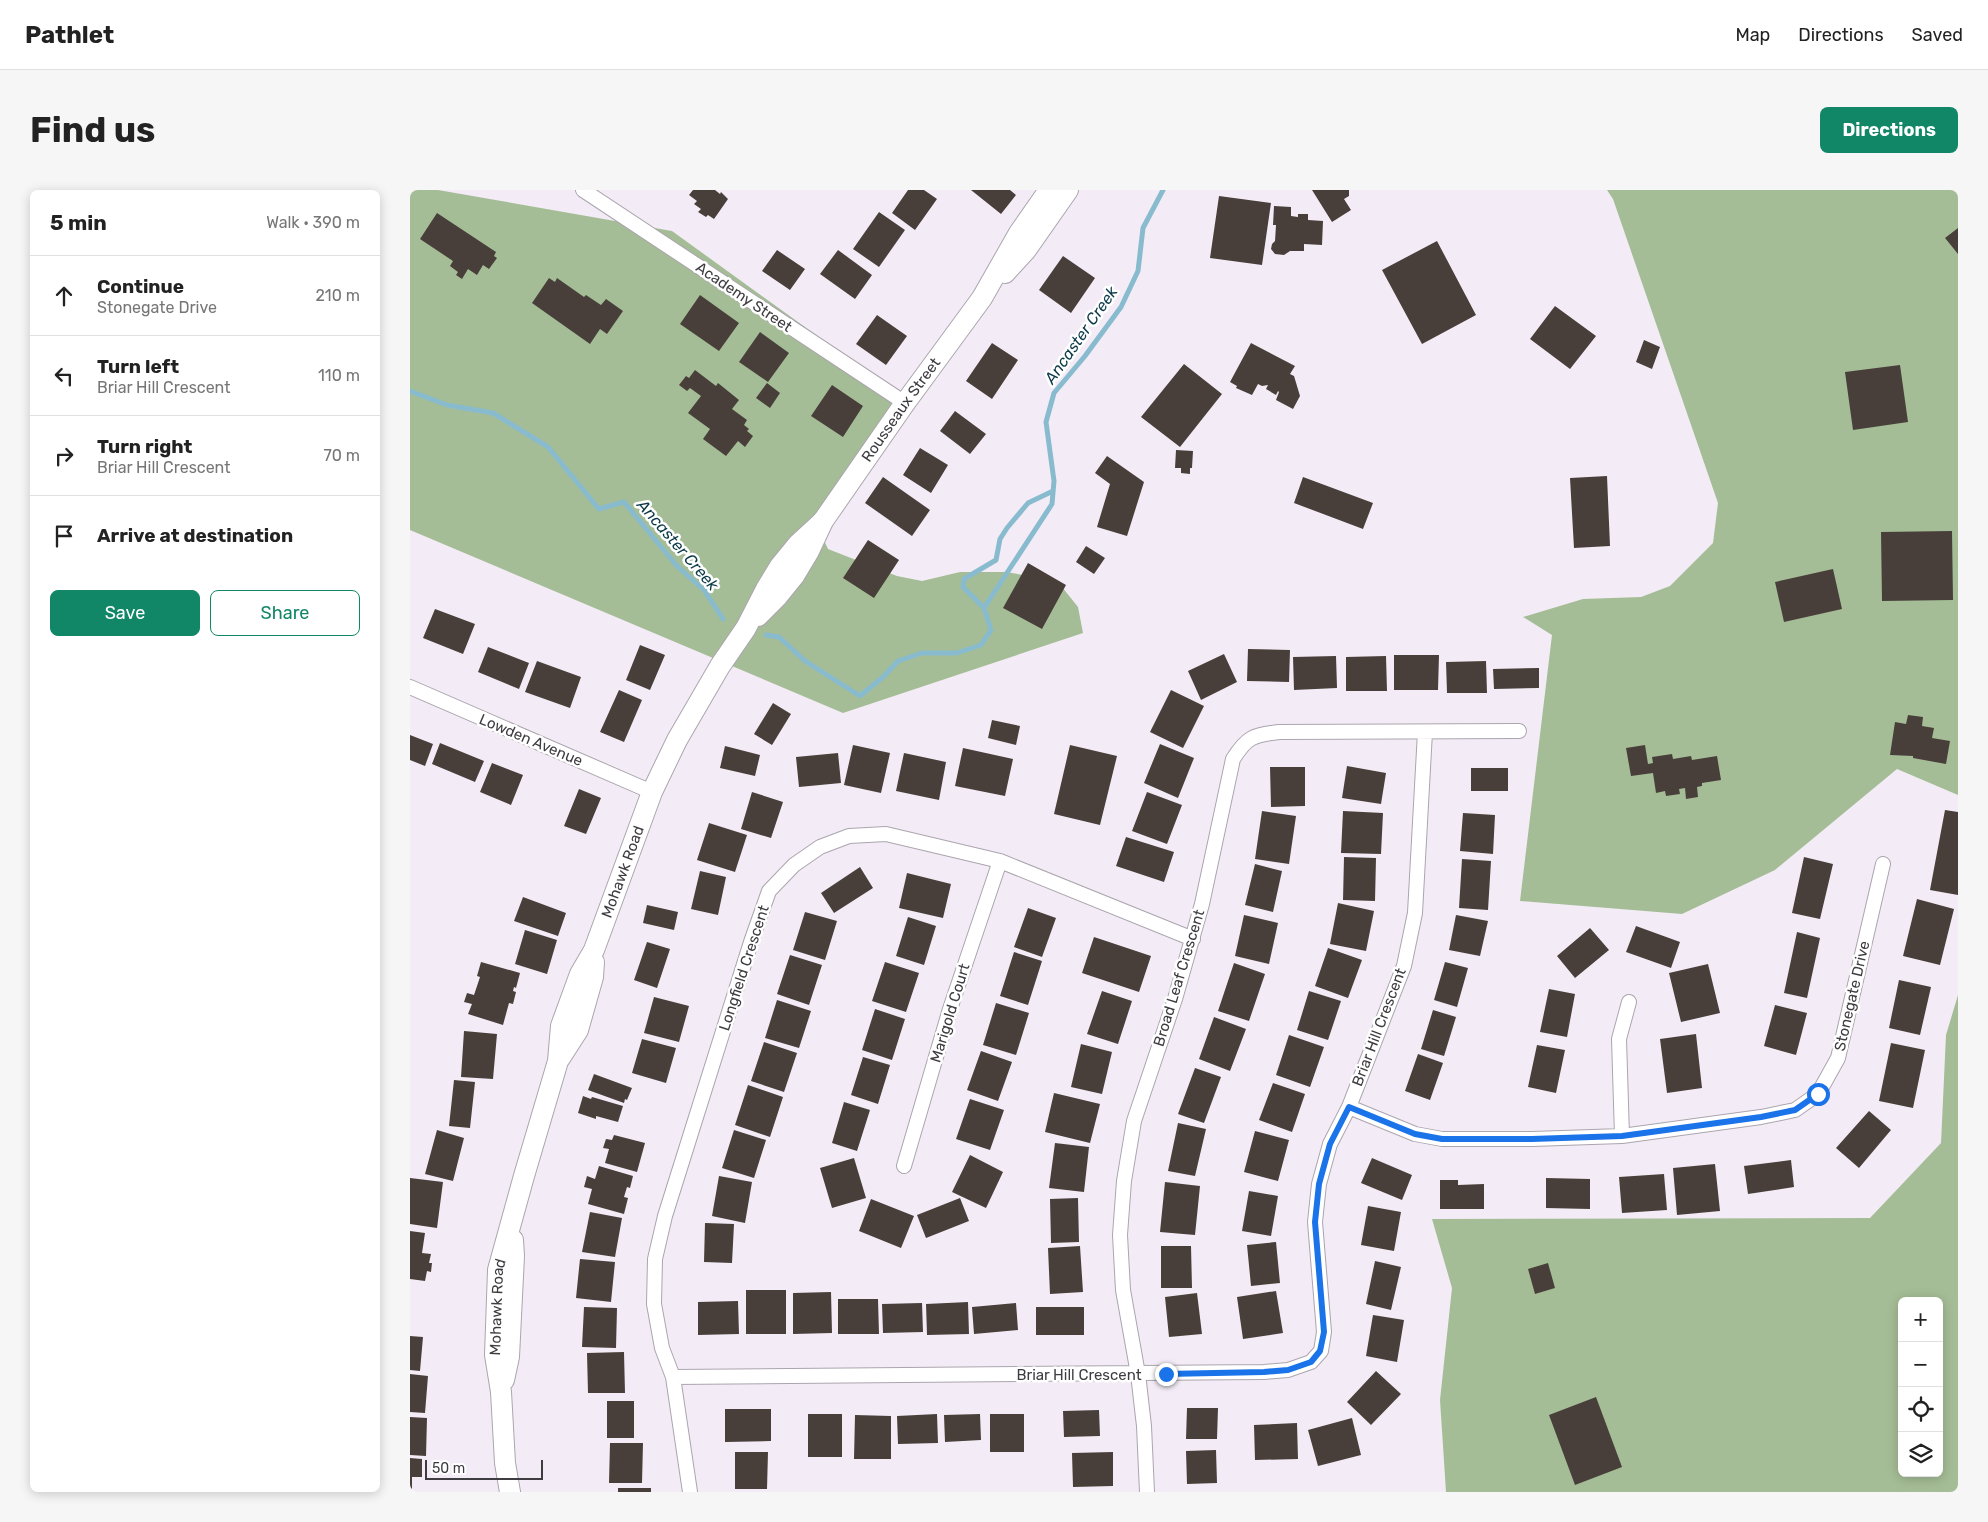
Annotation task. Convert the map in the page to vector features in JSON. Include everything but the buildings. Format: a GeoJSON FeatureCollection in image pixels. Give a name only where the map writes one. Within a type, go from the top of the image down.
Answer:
{"type":"FeatureCollection","features":[{"type":"Feature","properties":{"kind":"main road","name":"Rousseaux Street"},"geometry":{"type":"LineString","coordinates":[[982,298],[1019,233],[1049,190]]}},
{"type":"Feature","properties":{"kind":"main road","name":"Rousseaux Street"},"geometry":{"type":"LineString","coordinates":[[652,792],[677,740],[720,666],[746,628],[780,566],[798,544],[823,522],[905,403],[982,298],[1026,250],[1068,190]]}},
{"type":"Feature","properties":{"kind":"main road","name":"Mohawk Road"},"geometry":{"type":"LineString","coordinates":[[510,1492],[505,1463],[501,1392],[495,1355],[498,1270],[558,1061],[561,1026],[580,974],[594,950],[652,792]]}},
{"type":"Feature","properties":{"kind":"street","name":"Academy Street"},"geometry":{"type":"LineString","coordinates":[[583,190],[905,403]]}},
{"type":"Feature","properties":{"kind":"street","name":"Lowden Avenue"},"geometry":{"type":"LineString","coordinates":[[410,687],[652,792]]}},
{"type":"Feature","properties":{"kind":"street","name":"Broad Leaf Crescent"},"geometry":{"type":"LineString","coordinates":[[1147,1492],[1144,1426],[1138,1374],[1123,1290],[1120,1234],[1124,1181],[1134,1121],[1175,1000],[1193,939],[1215,850],[1232,759],[1243,743],[1259,734],[1279,732],[1519,731]]}},
{"type":"Feature","properties":{"kind":"street","name":"Briar Hill Crescent"},"geometry":{"type":"LineString","coordinates":[[673,1377],[1264,1372],[1288,1370],[1311,1362],[1320,1351],[1324,1332],[1315,1222],[1319,1184],[1330,1144],[1349,1107],[1404,966],[1415,914],[1425,732]]}},
{"type":"Feature","properties":{"kind":"street","name":"Longfield Crescent"},"geometry":{"type":"LineString","coordinates":[[690,1492],[673,1377],[662,1348],[654,1304],[655,1260],[666,1216],[751,942],[769,891],[794,864],[820,847],[849,836],[886,834],[1000,861],[1193,939]]}},
{"type":"Feature","properties":{"kind":"street","name":"Marigold Court"},"geometry":{"type":"LineString","coordinates":[[904,1166],[950,1009],[1000,861]]}},
{"type":"Feature","properties":{"kind":"street","name":"Stonegate Drive"},"geometry":{"type":"LineString","coordinates":[[1349,1107],[1415,1134],[1442,1139],[1622,1136],[1795,1110],[1818,1094],[1838,1058],[1883,864]]}},
{"type":"Feature","properties":{"kind":"street"},"geometry":{"type":"LineString","coordinates":[[1622,1136],[1619,1039],[1629,1002]]}},
{"type":"Feature","properties":{"kind":"green space"},"geometry":{"type":"Polygon","coordinates":[[[410,190],[438,190],[672,231],[913,405],[822,536],[828,549],[897,576],[922,581],[960,572],[1006,572],[1046,579],[1062,587],[1078,607],[1083,633],[843,713],[410,530],[410,190]]]}},
{"type":"Feature","properties":{"kind":"green space"},"geometry":{"type":"Polygon","coordinates":[[[1607,190],[1958,190],[1958,795],[1897,769],[1775,870],[1682,914],[1520,901],[1552,635],[1523,617],[1583,599],[1641,597],[1670,586],[1713,543],[1718,503],[1613,199],[1607,190]]]}},
{"type":"Feature","properties":{"kind":"green space"},"geometry":{"type":"Polygon","coordinates":[[[1958,995],[1958,1492],[1446,1492],[1440,1400],[1452,1288],[1432,1219],[1870,1218],[1941,1143],[1946,1035],[1958,995]]]}},
{"type":"Feature","properties":{"kind":"waterway","name":"Ancaster Creek"},"geometry":{"type":"LineString","coordinates":[[766,635],[779,637],[805,661],[860,696],[883,677],[898,661],[922,653],[957,653],[981,645],[991,630],[984,608],[1052,504],[1054,481],[1046,422],[1054,393],[1085,356],[1121,307],[1138,271],[1143,228],[1163,190]]}},
{"type":"Feature","properties":{"kind":"waterway","name":"Ancaster Creek"},"geometry":{"type":"LineString","coordinates":[[410,391],[447,405],[493,413],[548,447],[599,509],[624,502],[677,566],[704,590],[723,619]]}},
{"type":"Feature","properties":{"kind":"waterway"},"geometry":{"type":"LineString","coordinates":[[984,608],[963,587],[964,579],[996,560],[1000,539],[1028,503],[1053,491]]}},
{"type":"Feature","properties":{"kind":"route"},"geometry":{"type":"LineString","coordinates":[[1166,1374],[1288,1370],[1311,1362],[1320,1351],[1324,1332],[1315,1222],[1319,1184],[1330,1144],[1349,1107],[1415,1134],[1442,1139],[1532,1139],[1622,1136],[1761,1117],[1795,1110],[1818,1094]]}}]}
